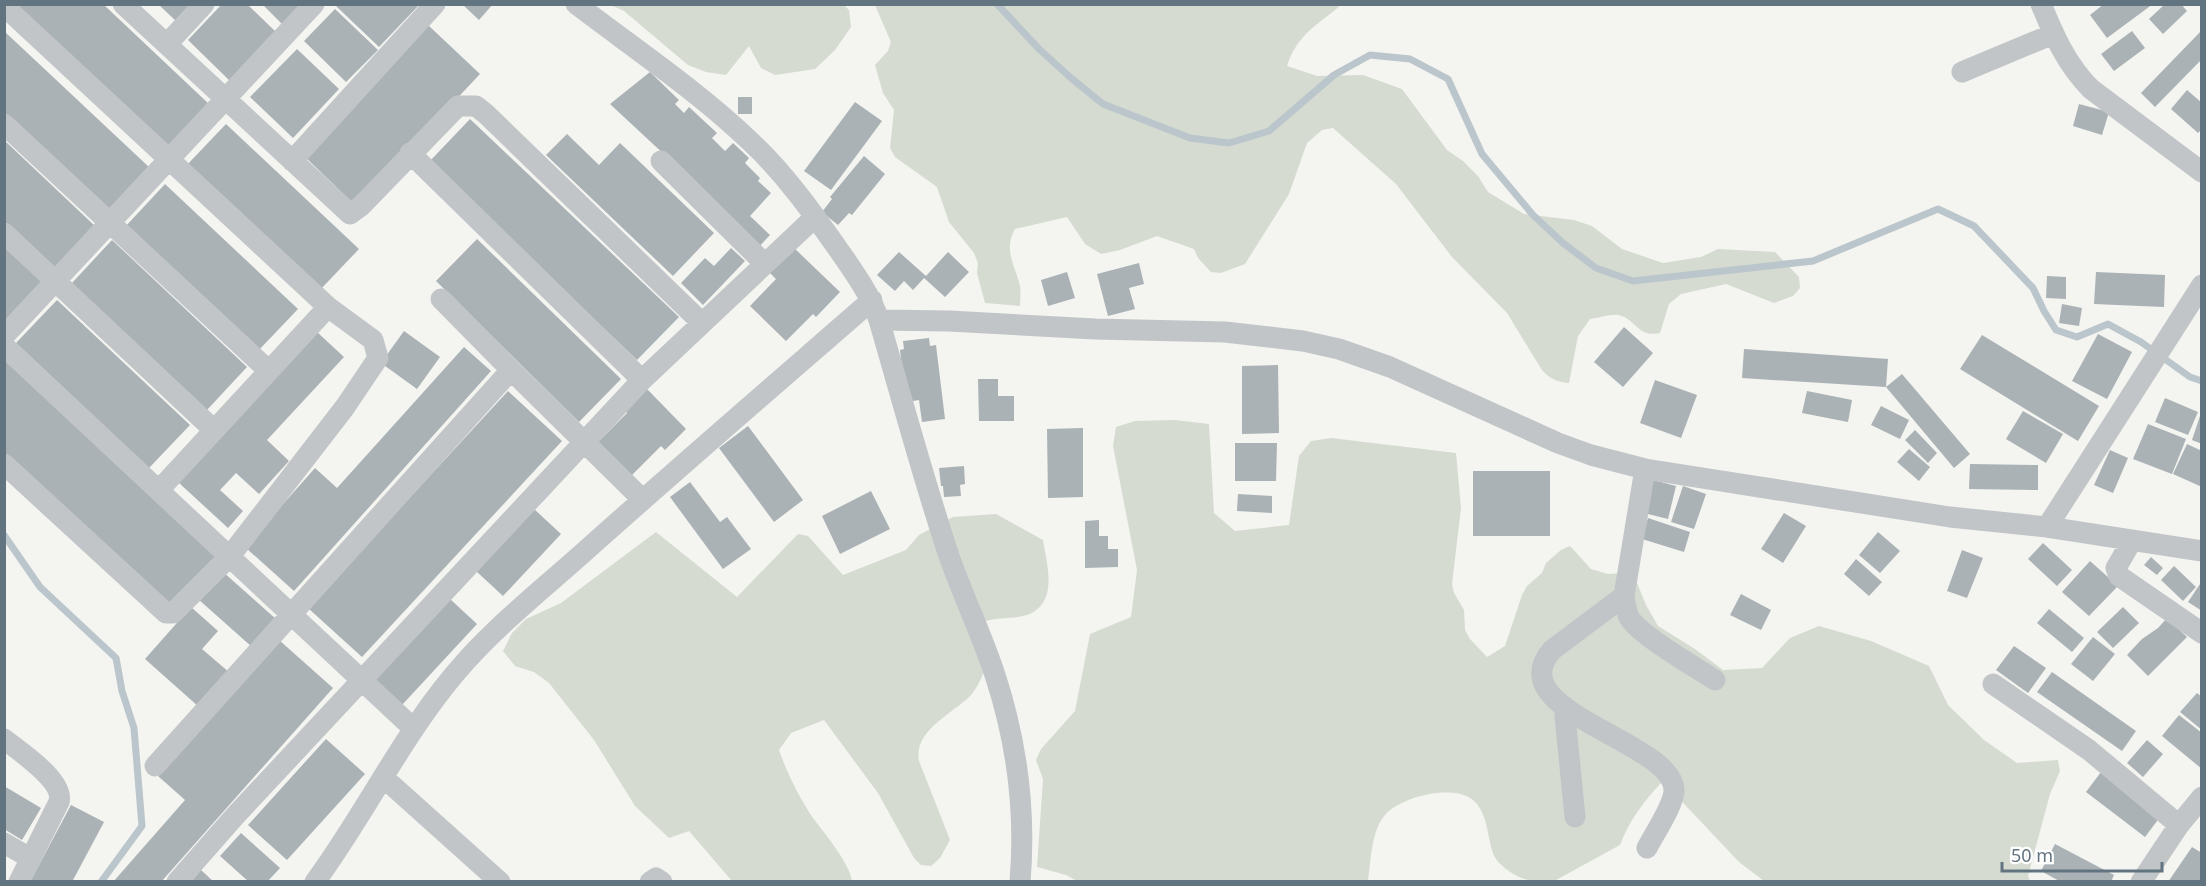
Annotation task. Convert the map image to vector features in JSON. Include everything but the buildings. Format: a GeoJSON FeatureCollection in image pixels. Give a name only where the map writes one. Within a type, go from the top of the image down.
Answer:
{"type":"FeatureCollection","features":[{"type":"Feature","properties":{"kind":"street"},"geometry":{"type":"LineString","coordinates":[[123,4],[350,214],[361,206],[458,106],[479,108],[702,323]]}},
{"type":"Feature","properties":{"kind":"street"},"geometry":{"type":"LineString","coordinates":[[167,44],[204,4]]}},
{"type":"Feature","properties":{"kind":"street"},"geometry":{"type":"LineString","coordinates":[[4,336],[314,4]]}},
{"type":"Feature","properties":{"kind":"street"},"geometry":{"type":"LineString","coordinates":[[292,161],[435,4]]}},
{"type":"Feature","properties":{"kind":"street"},"geometry":{"type":"LineString","coordinates":[[576,4],[720,115],[753,144],[780,172],[815,217],[872,300],[946,545],[995,675],[1013,741],[1020,781],[1022,816],[1020,882]]}},
{"type":"Feature","properties":{"kind":"street"},"geometry":{"type":"LineString","coordinates":[[2041,4],[2053,34],[2077,75],[2091,89],[2202,172]]}},
{"type":"Feature","properties":{"kind":"street"},"geometry":{"type":"LineString","coordinates":[[4,6],[328,307],[373,340],[378,358],[345,407],[230,556],[173,613],[166,614],[4,464]]}},
{"type":"Feature","properties":{"kind":"street"},"geometry":{"type":"LineString","coordinates":[[1962,72],[2053,34]]}},
{"type":"Feature","properties":{"kind":"street"},"geometry":{"type":"LineString","coordinates":[[4,124],[269,371]]}},
{"type":"Feature","properties":{"kind":"street"},"geometry":{"type":"LineString","coordinates":[[410,153],[642,380]]}},
{"type":"Feature","properties":{"kind":"street"},"geometry":{"type":"LineString","coordinates":[[661,161],[765,264]]}},
{"type":"Feature","properties":{"kind":"street"},"geometry":{"type":"LineString","coordinates":[[177,882],[235,816],[642,380],[815,217]]}},
{"type":"Feature","properties":{"kind":"street"},"geometry":{"type":"LineString","coordinates":[[4,233],[214,430]]}},
{"type":"Feature","properties":{"kind":"street"},"geometry":{"type":"LineString","coordinates":[[2047,527],[2202,285]]}},
{"type":"Feature","properties":{"kind":"street"},"geometry":{"type":"LineString","coordinates":[[441,299],[643,500]]}},
{"type":"Feature","properties":{"kind":"street"},"geometry":{"type":"LineString","coordinates":[[315,882],[414,729],[443,688],[483,644],[643,500],[872,300]]}},
{"type":"Feature","properties":{"kind":"street"},"geometry":{"type":"LineString","coordinates":[[159,490],[328,307]]}},
{"type":"Feature","properties":{"kind":"street"},"geometry":{"type":"LineString","coordinates":[[879,320],[1225,333],[1303,341],[1339,349],[1390,367],[1558,443],[1591,455],[1645,469],[1950,517],[2047,527],[2131,542],[2202,551]]}},
{"type":"Feature","properties":{"kind":"street"},"geometry":{"type":"LineString","coordinates":[[4,346],[414,729]]}},
{"type":"Feature","properties":{"kind":"street"},"geometry":{"type":"LineString","coordinates":[[155,766],[511,369]]}},
{"type":"Feature","properties":{"kind":"street"},"geometry":{"type":"LineString","coordinates":[[1645,469],[1624,596],[1630,619],[1652,638],[1715,680]]}},
{"type":"Feature","properties":{"kind":"street"},"geometry":{"type":"LineString","coordinates":[[2131,542],[2116,568],[2119,576],[2202,633]]}},
{"type":"Feature","properties":{"kind":"street"},"geometry":{"type":"LineString","coordinates":[[1624,596],[1562,642],[1545,659],[1542,678],[1551,693],[1564,706],[1596,728],[1644,754],[1666,773],[1672,782],[1674,789],[1672,801],[1647,848]]}},
{"type":"Feature","properties":{"kind":"street"},"geometry":{"type":"LineString","coordinates":[[1993,684],[2089,750],[2179,825]]}},
{"type":"Feature","properties":{"kind":"street"},"geometry":{"type":"LineString","coordinates":[[1564,706],[1575,817]]}},
{"type":"Feature","properties":{"kind":"street"},"geometry":{"type":"LineString","coordinates":[[4,739],[55,782],[60,793],[59,802],[19,882]]}},
{"type":"Feature","properties":{"kind":"street"},"geometry":{"type":"LineString","coordinates":[[384,778],[500,882]]}},
{"type":"Feature","properties":{"kind":"street"},"geometry":{"type":"LineString","coordinates":[[2141,882],[2179,825],[2202,797]]}},
{"type":"Feature","properties":{"kind":"street"},"geometry":{"type":"LineString","coordinates":[[4,843],[30,858]]}},
{"type":"Feature","properties":{"kind":"street"},"geometry":{"type":"LineString","coordinates":[[650,882],[656,878],[662,882]]}},
{"type":"Feature","properties":{"kind":"shaded area"},"geometry":{"type":"Polygon","coordinates":[[[611,5],[844,5],[849,10],[851,27],[835,50],[815,69],[775,75],[761,68],[749,46],[726,75],[706,72],[688,65],[624,11],[611,5]]]}},
{"type":"Feature","properties":{"kind":"shaded area"},"geometry":{"type":"Polygon","coordinates":[[[875,5],[1341,5],[1303,38],[1291,55],[1287,66],[1317,76],[1363,75],[1402,89],[1447,150],[1463,161],[1478,176],[1488,192],[1524,214],[1574,220],[1592,226],[1622,249],[1663,263],[1701,257],[1718,249],[1775,252],[1799,277],[1800,288],[1793,296],[1774,303],[1726,284],[1681,294],[1669,304],[1660,333],[1646,333],[1618,315],[1590,319],[1578,336],[1569,383],[1557,381],[1542,370],[1507,313],[1452,257],[1396,184],[1333,128],[1322,130],[1307,143],[1289,194],[1245,264],[1221,273],[1211,272],[1198,258],[1194,249],[1157,236],[1120,250],[1101,254],[1085,244],[1067,217],[1015,229],[1010,251],[1020,286],[1020,306],[985,303],[974,253],[949,222],[937,187],[895,157],[890,148],[894,110],[883,93],[875,65],[888,51],[891,42],[875,5]]]}},
{"type":"Feature","properties":{"kind":"shaded area"},"geometry":{"type":"Polygon","coordinates":[[[1175,420],[1209,424],[1214,513],[1235,531],[1289,525],[1299,456],[1311,441],[1331,438],[1456,453],[1461,508],[1452,584],[1454,593],[1464,610],[1465,630],[1470,639],[1487,657],[1505,646],[1527,586],[1542,573],[1546,563],[1561,550],[1570,546],[1591,569],[1608,574],[1626,573],[1637,583],[1658,626],[1723,670],[1762,668],[1790,638],[1819,626],[1871,641],[1929,666],[1948,705],[1984,740],[2017,763],[2058,760],[2060,771],[2050,794],[2028,876],[2030,881],[1764,881],[1739,862],[1671,790],[1661,783],[1637,812],[1620,845],[1556,880],[1539,882],[1528,880],[1499,863],[1493,853],[1485,819],[1479,806],[1466,796],[1455,793],[1415,797],[1393,808],[1385,815],[1374,838],[1368,881],[1079,882],[1066,875],[1037,867],[1043,779],[1036,760],[1041,749],[1075,711],[1090,634],[1131,617],[1137,570],[1113,446],[1116,427],[1135,421],[1175,420]]]}},
{"type":"Feature","properties":{"kind":"shaded area"},"geometry":{"type":"Polygon","coordinates":[[[996,514],[1043,540],[1049,582],[1047,593],[1044,602],[1027,615],[986,621],[986,661],[978,684],[970,696],[936,724],[922,741],[919,761],[950,840],[940,858],[931,866],[921,865],[914,858],[878,793],[824,720],[791,733],[779,750],[798,793],[813,818],[842,857],[852,881],[732,881],[689,831],[669,838],[635,806],[594,740],[549,683],[534,672],[515,666],[503,651],[512,633],[526,619],[561,603],[656,532],[737,597],[798,534],[808,536],[843,575],[906,550],[919,535],[953,517],[996,514]]]}},
{"type":"Feature","properties":{"kind":"waterway"},"geometry":{"type":"LineString","coordinates":[[997,4],[1039,49],[1103,104],[1190,138],[1229,143],[1269,131],[1334,75],[1370,55],[1410,59],[1448,79],[1482,154],[1533,215],[1563,243],[1596,268],[1633,281],[1813,261],[1938,209],[1974,226],[2033,288],[2056,330],[2077,337],[2108,324],[2141,342],[2190,377],[2202,381]]}},
{"type":"Feature","properties":{"kind":"waterway"},"geometry":{"type":"LineString","coordinates":[[4,535],[40,587],[116,658],[122,691],[134,728],[142,826],[101,882]]}}]}
